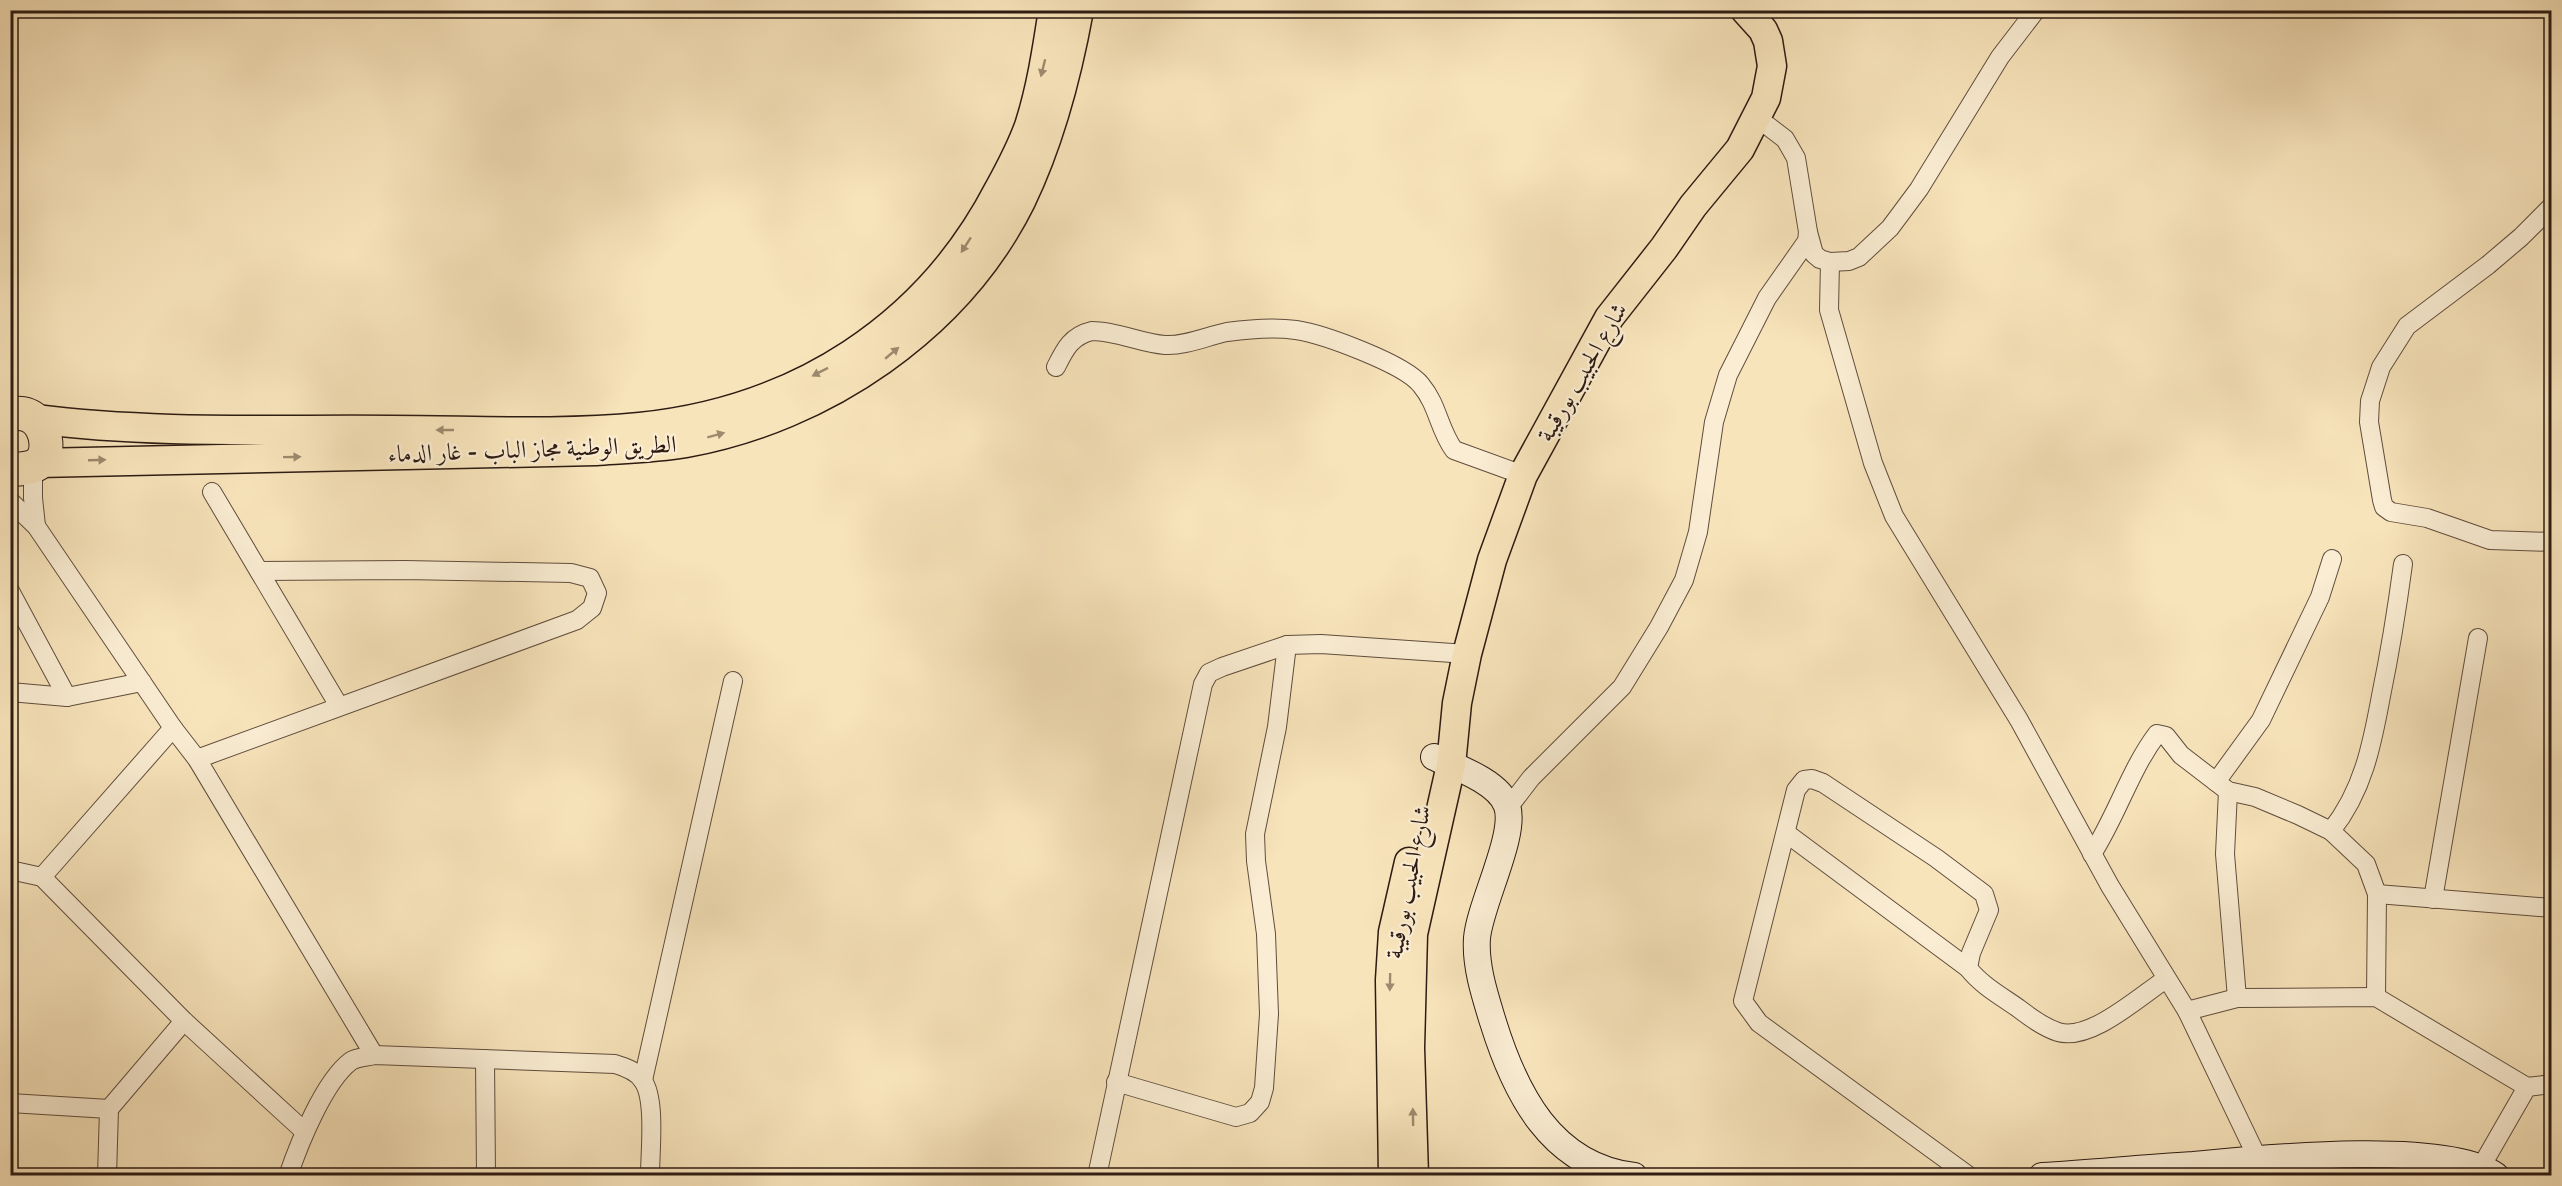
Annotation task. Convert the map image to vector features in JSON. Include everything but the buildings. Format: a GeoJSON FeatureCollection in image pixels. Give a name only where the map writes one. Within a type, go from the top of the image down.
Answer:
{"type":"FeatureCollection","features":[{"type":"Feature","properties":{"kind":"highway"},"geometry":{"type":"LineString","coordinates":[[23,416],[42,428],[47,441],[44,454],[27,467]]}},
{"type":"Feature","properties":{"kind":"main road","name":"الطريق الوطنية مجاز الباب - غار الدماء"},"geometry":{"type":"LineString","coordinates":[[23,416],[119,428],[548,431],[641,427],[721,412],[782,392],[838,363],[886,330],[961,254],[988,210],[1028,127],[1047,53],[1053,10]]}},
{"type":"Feature","properties":{"kind":"main road","name":"الطريق الوطنية مجاز الباب - غار الدماء"},"geometry":{"type":"LineString","coordinates":[[27,467],[596,451],[686,443],[770,419],[828,393],[883,361],[929,322],[967,284],[997,242],[1020,201],[1043,149],[1067,76],[1079,10]]}},
{"type":"Feature","properties":{"kind":"main road","name":"شارع الحبيب بورقيبة"},"geometry":{"type":"LineString","coordinates":[[1393,1176],[1390,980],[1393,932],[1442,761],[1492,560],[1523,476],[1608,318],[1664,248],[1693,206],[1740,149],[1766,98],[1772,66],[1768,41],[1763,30],[1745,10]]}},
{"type":"Feature","properties":{"kind":"main road","name":"شارع الحبيب بورقيبة"},"geometry":{"type":"LineString","coordinates":[[1414,1176],[1410,1048],[1413,934],[1442,761]]}},
{"type":"Feature","properties":{"kind":"main road"},"geometry":{"type":"LineString","coordinates":[[1442,761],[1492,786],[1500,793],[1508,808],[1504,847],[1489,890],[1477,938],[1480,974],[1503,1055],[1538,1121],[1564,1147],[1599,1168],[1634,1176]]}},
{"type":"Feature","properties":{"kind":"main road"},"geometry":{"type":"LineString","coordinates":[[2042,1176],[2410,1155],[2489,1171]]}},
{"type":"Feature","properties":{"kind":"street"},"geometry":{"type":"LineString","coordinates":[[1755,121],[1768,126],[1785,139],[1796,158],[1808,232],[1814,254],[1820,259],[1838,263],[1859,257],[1890,228],[1919,189],[2000,57],[2036,10]]}},
{"type":"Feature","properties":{"kind":"street"},"geometry":{"type":"LineString","coordinates":[[2552,206],[2488,265],[2407,326],[2381,367],[2370,401],[2368,422],[2382,500],[2384,507],[2391,512],[2427,518],[2490,540],[2552,542]]}},
{"type":"Feature","properties":{"kind":"street"},"geometry":{"type":"LineString","coordinates":[[1508,808],[1531,778],[1622,687],[1684,580],[1698,532],[1714,422],[1728,375],[1767,298],[1807,241],[1808,232]]}},
{"type":"Feature","properties":{"kind":"street"},"geometry":{"type":"LineString","coordinates":[[1830,262],[1828,309],[1873,463],[1894,516],[2019,720],[2092,854],[2187,1011],[2230,1167]]}},
{"type":"Feature","properties":{"kind":"street"},"geometry":{"type":"LineString","coordinates":[[1056,368],[1067,345],[1084,333],[1092,331],[1166,345],[1197,341],[1227,332],[1298,330],[1338,342],[1408,373],[1421,383],[1436,407],[1449,444],[1454,450],[1523,476]]}},
{"type":"Feature","properties":{"kind":"street"},"geometry":{"type":"LineString","coordinates":[[27,467],[36,526]]}},
{"type":"Feature","properties":{"kind":"street"},"geometry":{"type":"LineString","coordinates":[[212,492],[339,706]]}},
{"type":"Feature","properties":{"kind":"street"},"geometry":{"type":"LineString","coordinates":[[10,501],[36,526],[173,728],[197,759],[374,1055]]}},
{"type":"Feature","properties":{"kind":"street"},"geometry":{"type":"LineString","coordinates":[[2237,998],[2225,854],[2222,786],[2261,720],[2320,597],[2331,559]]}},
{"type":"Feature","properties":{"kind":"street"},"geometry":{"type":"LineString","coordinates":[[2331,831],[2347,812],[2361,783],[2372,742],[2394,633],[2403,564]]}},
{"type":"Feature","properties":{"kind":"street"},"geometry":{"type":"LineString","coordinates":[[197,759],[577,620],[592,608],[597,593],[590,578],[571,573],[405,570],[259,571]]}},
{"type":"Feature","properties":{"kind":"street"},"geometry":{"type":"LineString","coordinates":[[10,591],[67,697]]}},
{"type":"Feature","properties":{"kind":"street"},"geometry":{"type":"LineString","coordinates":[[2433,898],[2478,638]]}},
{"type":"Feature","properties":{"kind":"street"},"geometry":{"type":"LineString","coordinates":[[1097,1176],[1203,684],[1209,673],[1287,645],[1321,644],[1467,654]]}},
{"type":"Feature","properties":{"kind":"street"},"geometry":{"type":"LineString","coordinates":[[1116,1082],[1236,1117],[1250,1113],[1260,1102],[1264,1088],[1269,1014],[1266,934],[1256,861],[1255,834],[1276,727],[1287,645]]}},
{"type":"Feature","properties":{"kind":"street"},"geometry":{"type":"LineString","coordinates":[[643,1080],[733,681]]}},
{"type":"Feature","properties":{"kind":"street"},"geometry":{"type":"LineString","coordinates":[[10,692],[67,697],[142,682]]}},
{"type":"Feature","properties":{"kind":"street"},"geometry":{"type":"LineString","coordinates":[[42,877],[173,728]]}},
{"type":"Feature","properties":{"kind":"street"},"geometry":{"type":"LineString","coordinates":[[2092,854],[2124,796],[2140,759],[2157,734],[2166,736],[2181,756],[2222,786],[2298,815],[2331,831],[2366,864],[2377,894],[2376,997]]}},
{"type":"Feature","properties":{"kind":"street"},"geometry":{"type":"LineString","coordinates":[[1968,968],[1971,953],[1989,910],[1984,894],[1936,858],[1823,783],[1812,779],[1804,780],[1796,790],[1743,1001],[1747,1011],[1759,1023],[1969,1176]]}},
{"type":"Feature","properties":{"kind":"street"},"geometry":{"type":"LineString","coordinates":[[1786,833],[1968,968],[1977,979],[2039,1022],[2059,1032],[2076,1033],[2095,1027],[2166,979]]}},
{"type":"Feature","properties":{"kind":"street"},"geometry":{"type":"LineString","coordinates":[[10,870],[42,877],[184,1020],[304,1131]]}},
{"type":"Feature","properties":{"kind":"street"},"geometry":{"type":"LineString","coordinates":[[2377,894],[2552,908]]}},
{"type":"Feature","properties":{"kind":"street"},"geometry":{"type":"LineString","coordinates":[[2187,1011],[2237,998],[2376,997],[2527,1087],[2552,1084]]}},
{"type":"Feature","properties":{"kind":"street"},"geometry":{"type":"LineString","coordinates":[[107,1176],[109,1109],[184,1020]]}},
{"type":"Feature","properties":{"kind":"street"},"geometry":{"type":"LineString","coordinates":[[288,1176],[304,1131],[339,1073],[353,1059],[374,1055],[615,1064],[630,1069],[643,1080],[649,1094],[650,1176]]}},
{"type":"Feature","properties":{"kind":"street"},"geometry":{"type":"LineString","coordinates":[[485,1059],[486,1176]]}},
{"type":"Feature","properties":{"kind":"street"},"geometry":{"type":"LineString","coordinates":[[2489,1171],[2527,1087]]}},
{"type":"Feature","properties":{"kind":"street"},"geometry":{"type":"LineString","coordinates":[[10,1103],[109,1109]]}}]}
